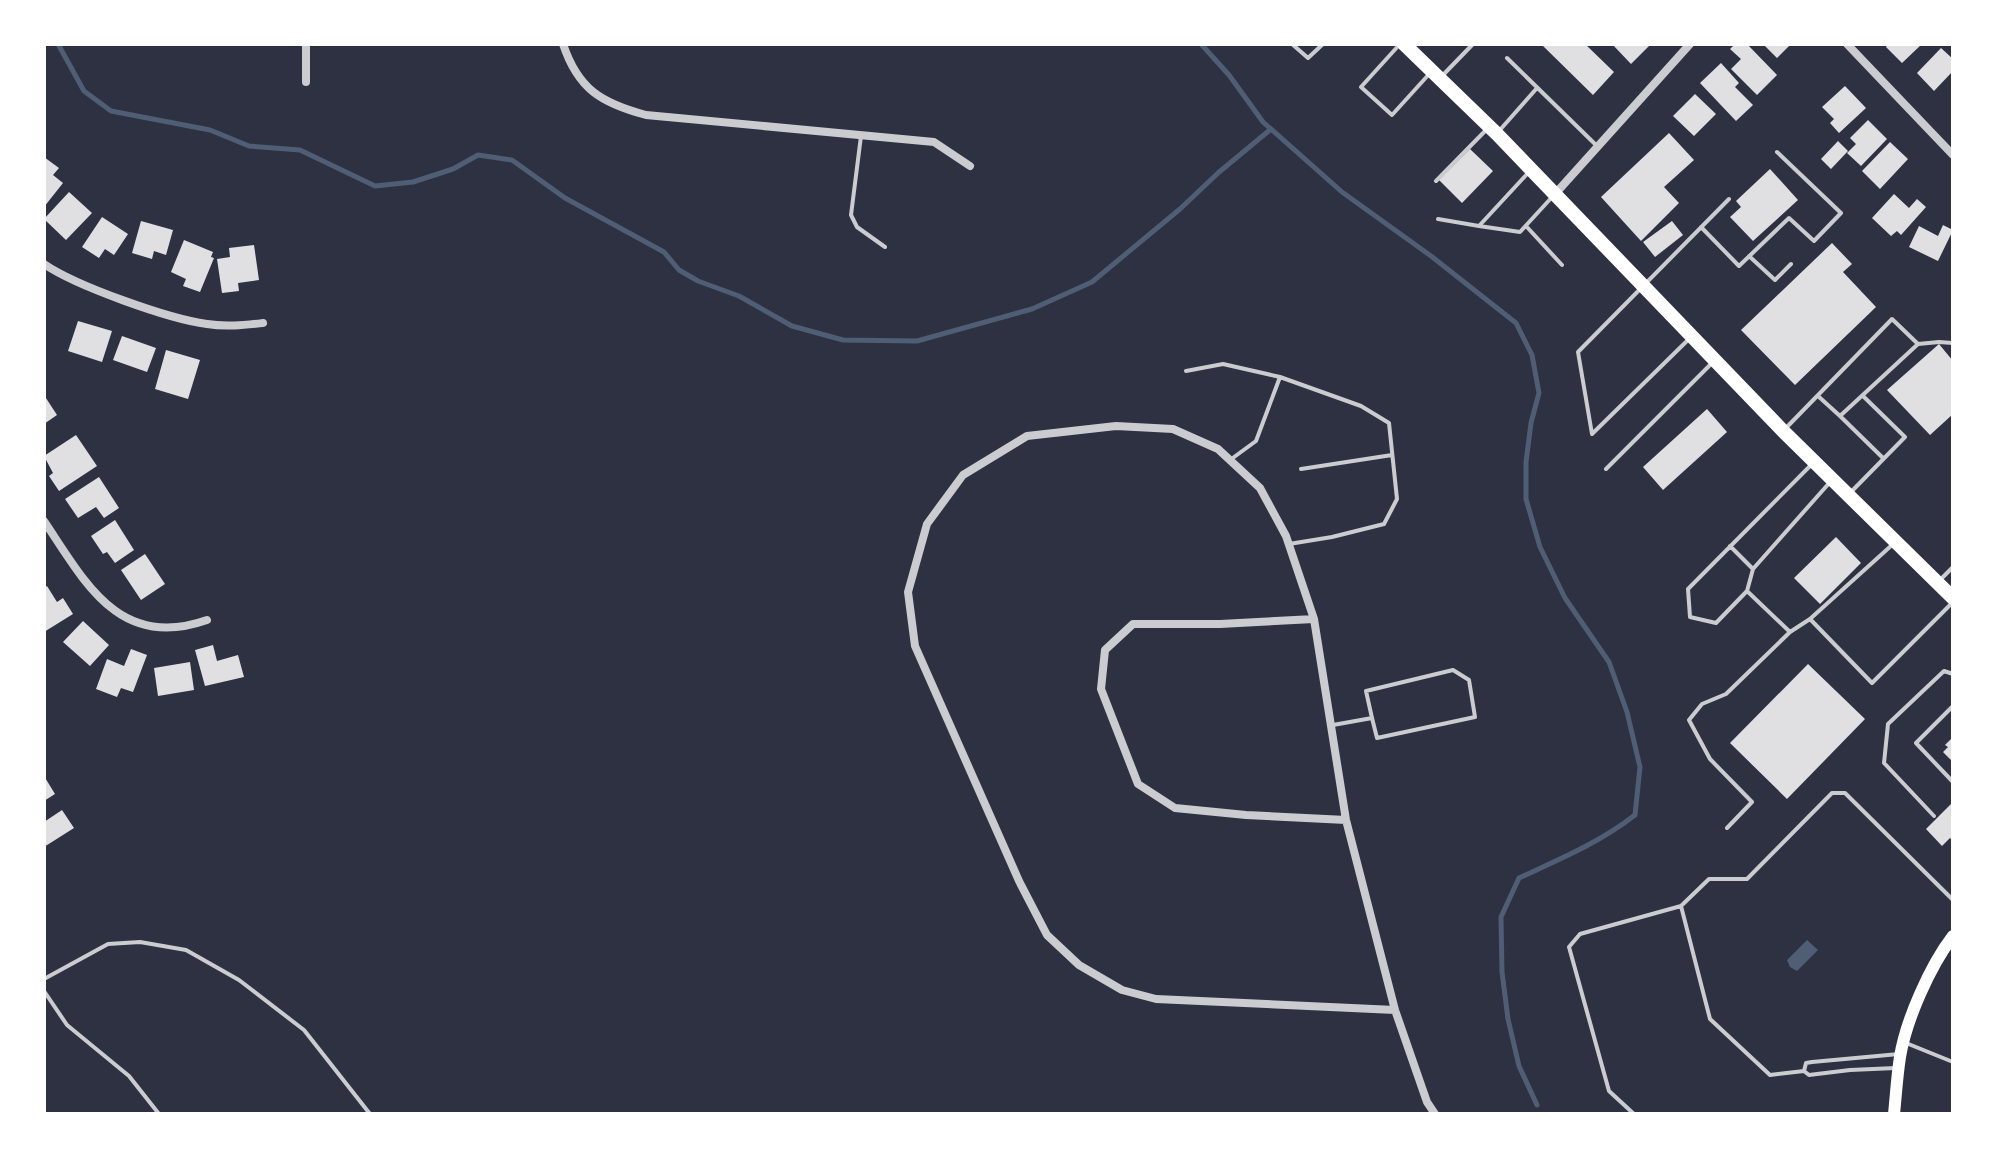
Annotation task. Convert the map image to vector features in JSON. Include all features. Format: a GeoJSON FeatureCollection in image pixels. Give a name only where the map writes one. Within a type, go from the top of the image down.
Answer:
{"type":"FeatureCollection","features":[{"type":"Feature","properties":{"kind":"main road"},"geometry":{"type":"LineString","coordinates":[[1402,44],[1494,130],[1783,431],[1953,600]]}},
{"type":"Feature","properties":{"kind":"main road"},"geometry":{"type":"LineString","coordinates":[[1894,1114],[1901,1055],[1920,996],[1953,936]]}},
{"type":"Feature","properties":{"kind":"street"},"geometry":{"type":"LineString","coordinates":[[306,44],[306,82]]}},
{"type":"Feature","properties":{"kind":"street"},"geometry":{"type":"LineString","coordinates":[[563,44],[571,67],[585,85],[603,100],[624,109],[646,115],[934,142],[970,166]]}},
{"type":"Feature","properties":{"kind":"street"},"geometry":{"type":"LineString","coordinates":[[1555,194],[1690,44]]}},
{"type":"Feature","properties":{"kind":"street"},"geometry":{"type":"LineString","coordinates":[[1847,44],[1953,155]]}},
{"type":"Feature","properties":{"kind":"street"},"geometry":{"type":"LineString","coordinates":[[44,264],[76,281],[188,320],[221,326],[263,323]]}},
{"type":"Feature","properties":{"kind":"street"},"geometry":{"type":"LineString","coordinates":[[1395,1010],[1156,999],[1122,990],[1079,965],[1047,935],[1019,881],[915,646],[908,592],[927,524],[963,475],[1027,436],[1116,426],[1173,429],[1218,449],[1260,488],[1288,540],[1314,619],[1346,820],[1395,1010],[1427,1102],[1435,1114]]}},
{"type":"Feature","properties":{"kind":"street"},"geometry":{"type":"LineString","coordinates":[[44,521],[97,598],[116,613],[155,626],[190,626],[207,620]]}},
{"type":"Feature","properties":{"kind":"street"},"geometry":{"type":"LineString","coordinates":[[1314,619],[1220,624],[1133,624],[1105,650],[1101,689],[1138,784],[1175,808],[1346,820]]}},
{"type":"Feature","properties":{"kind":"lane"},"geometry":{"type":"LineString","coordinates":[[1292,44],[1308,58],[1323,44]]}},
{"type":"Feature","properties":{"kind":"lane"},"geometry":{"type":"LineString","coordinates":[[1402,44],[1361,87],[1392,115],[1473,44]]}},
{"type":"Feature","properties":{"kind":"lane"},"geometry":{"type":"LineString","coordinates":[[1507,58],[1598,147]]}},
{"type":"Feature","properties":{"kind":"lane"},"geometry":{"type":"LineString","coordinates":[[1436,181],[1537,88]]}},
{"type":"Feature","properties":{"kind":"lane"},"geometry":{"type":"LineString","coordinates":[[861,134],[851,215],[857,227],[885,247]]}},
{"type":"Feature","properties":{"kind":"lane"},"geometry":{"type":"LineString","coordinates":[[1701,227],[1739,266],[1789,218],[1814,241],[1841,213],[1777,152]]}},
{"type":"Feature","properties":{"kind":"lane"},"geometry":{"type":"LineString","coordinates":[[1479,226],[1531,169]]}},
{"type":"Feature","properties":{"kind":"lane"},"geometry":{"type":"LineString","coordinates":[[1438,219],[1520,232],[1555,194]]}},
{"type":"Feature","properties":{"kind":"lane"},"geometry":{"type":"LineString","coordinates":[[1691,336],[1592,434],[1578,352],[1729,199]]}},
{"type":"Feature","properties":{"kind":"lane"},"geometry":{"type":"LineString","coordinates":[[1526,226],[1562,265]]}},
{"type":"Feature","properties":{"kind":"lane"},"geometry":{"type":"LineString","coordinates":[[1749,256],[1775,280],[1791,264]]}},
{"type":"Feature","properties":{"kind":"lane"},"geometry":{"type":"LineString","coordinates":[[1783,431],[1892,319],[1918,344]]}},
{"type":"Feature","properties":{"kind":"lane"},"geometry":{"type":"LineString","coordinates":[[1840,416],[1918,344],[1953,343]]}},
{"type":"Feature","properties":{"kind":"lane"},"geometry":{"type":"LineString","coordinates":[[1606,469],[1715,361]]}},
{"type":"Feature","properties":{"kind":"lane"},"geometry":{"type":"LineString","coordinates":[[1186,371],[1223,364],[1280,377],[1361,406],[1389,423],[1397,499],[1384,524],[1332,537],[1288,540]]}},
{"type":"Feature","properties":{"kind":"lane"},"geometry":{"type":"LineString","coordinates":[[1230,460],[1256,441],[1280,377]]}},
{"type":"Feature","properties":{"kind":"lane"},"geometry":{"type":"LineString","coordinates":[[1818,396],[1883,458]]}},
{"type":"Feature","properties":{"kind":"lane"},"geometry":{"type":"LineString","coordinates":[[1848,494],[1905,437],[1863,396]]}},
{"type":"Feature","properties":{"kind":"lane"},"geometry":{"type":"LineString","coordinates":[[1301,469],[1392,455]]}},
{"type":"Feature","properties":{"kind":"lane"},"geometry":{"type":"LineString","coordinates":[[1814,461],[1688,589],[1690,617],[1716,623],[1747,591],[1753,569],[1832,479]]}},
{"type":"Feature","properties":{"kind":"lane"},"geometry":{"type":"LineString","coordinates":[[1727,828],[1752,802],[1710,759],[1689,720],[1702,704],[1726,694],[1790,632],[1810,619],[1895,541]]}},
{"type":"Feature","properties":{"kind":"lane"},"geometry":{"type":"LineString","coordinates":[[1730,546],[1753,569]]}},
{"type":"Feature","properties":{"kind":"lane"},"geometry":{"type":"LineString","coordinates":[[1937,582],[1953,567]]}},
{"type":"Feature","properties":{"kind":"lane"},"geometry":{"type":"LineString","coordinates":[[1747,591],[1790,632]]}},
{"type":"Feature","properties":{"kind":"lane"},"geometry":{"type":"LineString","coordinates":[[1810,619],[1872,683],[1953,600]]}},
{"type":"Feature","properties":{"kind":"lane"},"geometry":{"type":"LineString","coordinates":[[1453,670],[1469,680],[1475,717],[1377,738],[1372,718],[1366,691],[1453,670]]}},
{"type":"Feature","properties":{"kind":"lane"},"geometry":{"type":"LineString","coordinates":[[1934,816],[1884,763],[1888,724],[1944,671],[1953,674]]}},
{"type":"Feature","properties":{"kind":"lane"},"geometry":{"type":"LineString","coordinates":[[1953,706],[1916,743],[1953,782]]}},
{"type":"Feature","properties":{"kind":"lane"},"geometry":{"type":"LineString","coordinates":[[1331,725],[1372,718]]}},
{"type":"Feature","properties":{"kind":"lane"},"geometry":{"type":"LineString","coordinates":[[1634,1114],[1609,1091],[1569,947],[1580,934],[1681,906],[1709,879],[1747,879],[1832,793],[1845,793],[1953,900]]}},
{"type":"Feature","properties":{"kind":"lane"},"geometry":{"type":"LineString","coordinates":[[1681,906],[1710,1019],[1770,1075],[1804,1071],[1809,1075],[1850,1070],[1901,1055]]}},
{"type":"Feature","properties":{"kind":"lane"},"geometry":{"type":"LineString","coordinates":[[44,979],[108,944],[140,942],[186,950],[239,980],[304,1030],[370,1114]]}},
{"type":"Feature","properties":{"kind":"lane"},"geometry":{"type":"LineString","coordinates":[[44,991],[67,1025],[129,1076],[159,1114]]}},
{"type":"Feature","properties":{"kind":"lane"},"geometry":{"type":"LineString","coordinates":[[1804,1071],[1806,1063],[1812,1062],[1901,1055],[1953,1062]]}},
{"type":"Feature","properties":{"kind":"water"},"geometry":{"type":"Polygon","coordinates":[[[1807,940],[1818,950],[1797,971],[1790,967],[1787,960],[1807,940]]]}},
{"type":"Feature","properties":{"kind":"building"},"geometry":{"type":"Polygon","coordinates":[[[1541,44],[1585,44],[1614,72],[1593,95],[1541,44]]]}},
{"type":"Feature","properties":{"kind":"building"},"geometry":{"type":"Polygon","coordinates":[[[1612,44],[1647,44],[1649,46],[1631,64],[1612,44]]]}},
{"type":"Feature","properties":{"kind":"building"},"geometry":{"type":"Polygon","coordinates":[[[1735,44],[1747,44],[1777,75],[1757,95],[1731,69],[1741,59],[1730,49],[1735,44]]]}},
{"type":"Feature","properties":{"kind":"building"},"geometry":{"type":"Polygon","coordinates":[[[1763,44],[1791,44],[1777,58],[1763,44]]]}},
{"type":"Feature","properties":{"kind":"building"},"geometry":{"type":"Polygon","coordinates":[[[1888,44],[1922,44],[1902,63],[1886,47],[1888,44]]]}},
{"type":"Feature","properties":{"kind":"building"},"geometry":{"type":"Polygon","coordinates":[[[1941,48],[1953,59],[1953,71],[1934,91],[1917,73],[1941,48]]]}},
{"type":"Feature","properties":{"kind":"building"},"geometry":{"type":"Polygon","coordinates":[[[1721,63],[1739,83],[1735,87],[1753,105],[1736,121],[1700,83],[1721,63]]]}},
{"type":"Feature","properties":{"kind":"building"},"geometry":{"type":"Polygon","coordinates":[[[1845,86],[1866,108],[1839,133],[1830,123],[1834,119],[1822,107],[1845,86]]]}},
{"type":"Feature","properties":{"kind":"building"},"geometry":{"type":"Polygon","coordinates":[[[1695,94],[1716,114],[1694,136],[1673,116],[1695,94]]]}},
{"type":"Feature","properties":{"kind":"building"},"geometry":{"type":"Polygon","coordinates":[[[1868,120],[1887,139],[1861,166],[1847,153],[1856,144],[1850,138],[1868,120]]]}},
{"type":"Feature","properties":{"kind":"building"},"geometry":{"type":"Polygon","coordinates":[[[1669,133],[1694,160],[1664,187],[1679,203],[1641,241],[1601,197],[1669,133]]]}},
{"type":"Feature","properties":{"kind":"building"},"geometry":{"type":"Polygon","coordinates":[[[1838,141],[1848,151],[1831,169],[1821,159],[1838,141]]]}},
{"type":"Feature","properties":{"kind":"building"},"geometry":{"type":"Polygon","coordinates":[[[1890,142],[1908,159],[1880,189],[1862,171],[1890,142]]]}},
{"type":"Feature","properties":{"kind":"building"},"geometry":{"type":"Polygon","coordinates":[[[1470,149],[1493,171],[1462,203],[1439,180],[1470,149]]]}},
{"type":"Feature","properties":{"kind":"building"},"geometry":{"type":"Polygon","coordinates":[[[44,157],[59,168],[53,175],[63,183],[44,207],[44,157]]]}},
{"type":"Feature","properties":{"kind":"building"},"geometry":{"type":"Polygon","coordinates":[[[1770,169],[1798,200],[1753,241],[1730,217],[1741,207],[1736,201],[1770,169]]]}},
{"type":"Feature","properties":{"kind":"building"},"geometry":{"type":"Polygon","coordinates":[[[69,192],[92,213],[66,240],[44,219],[69,192]]]}},
{"type":"Feature","properties":{"kind":"building"},"geometry":{"type":"Polygon","coordinates":[[[1894,194],[1909,208],[1917,199],[1926,207],[1901,235],[1897,231],[1891,236],[1872,218],[1894,194]]]}},
{"type":"Feature","properties":{"kind":"building"},"geometry":{"type":"Polygon","coordinates":[[[102,217],[128,234],[114,255],[105,249],[99,258],[82,247],[102,217]]]}},
{"type":"Feature","properties":{"kind":"building"},"geometry":{"type":"Polygon","coordinates":[[[141,221],[173,230],[166,255],[154,251],[152,259],[132,253],[141,221]]]}},
{"type":"Feature","properties":{"kind":"building"},"geometry":{"type":"Polygon","coordinates":[[[1672,221],[1683,235],[1655,257],[1643,242],[1672,221]]]}},
{"type":"Feature","properties":{"kind":"building"},"geometry":{"type":"Polygon","coordinates":[[[1943,225],[1953,230],[1938,261],[1909,247],[1919,226],[1938,236],[1943,225]]]}},
{"type":"Feature","properties":{"kind":"building"},"geometry":{"type":"Polygon","coordinates":[[[184,240],[213,252],[211,257],[214,258],[200,292],[183,286],[186,279],[171,272],[184,240]]]}},
{"type":"Feature","properties":{"kind":"building"},"geometry":{"type":"Polygon","coordinates":[[[1832,243],[1852,264],[1843,272],[1876,307],[1795,385],[1741,330],[1832,243]]]}},
{"type":"Feature","properties":{"kind":"building"},"geometry":{"type":"Polygon","coordinates":[[[254,245],[259,280],[238,283],[239,291],[222,293],[217,259],[230,257],[229,248],[254,245]]]}},
{"type":"Feature","properties":{"kind":"building"},"geometry":{"type":"Polygon","coordinates":[[[78,321],[112,331],[102,362],[68,351],[78,321]]]}},
{"type":"Feature","properties":{"kind":"building"},"geometry":{"type":"Polygon","coordinates":[[[122,336],[156,348],[147,372],[113,360],[122,336]]]}},
{"type":"Feature","properties":{"kind":"building"},"geometry":{"type":"Polygon","coordinates":[[[1939,344],[1953,361],[1953,414],[1930,435],[1887,390],[1939,344]]]}},
{"type":"Feature","properties":{"kind":"building"},"geometry":{"type":"Polygon","coordinates":[[[166,350],[200,360],[188,399],[155,389],[166,350]]]}},
{"type":"Feature","properties":{"kind":"building"},"geometry":{"type":"Polygon","coordinates":[[[44,395],[57,415],[44,424],[44,395]]]}},
{"type":"Feature","properties":{"kind":"building"},"geometry":{"type":"Polygon","coordinates":[[[1707,409],[1727,432],[1663,490],[1643,467],[1707,409]]]}},
{"type":"Feature","properties":{"kind":"building"},"geometry":{"type":"Polygon","coordinates":[[[76,435],[97,466],[59,491],[49,476],[53,473],[44,456],[76,435]]]}},
{"type":"Feature","properties":{"kind":"building"},"geometry":{"type":"Polygon","coordinates":[[[99,477],[119,508],[104,518],[96,507],[78,518],[65,499],[99,477]]]}},
{"type":"Feature","properties":{"kind":"building"},"geometry":{"type":"Polygon","coordinates":[[[115,520],[134,550],[115,563],[107,552],[103,554],[91,536],[115,520]]]}},
{"type":"Feature","properties":{"kind":"building"},"geometry":{"type":"Polygon","coordinates":[[[1836,537],[1861,563],[1820,604],[1794,578],[1836,537]]]}},
{"type":"Feature","properties":{"kind":"building"},"geometry":{"type":"Polygon","coordinates":[[[145,554],[165,584],[141,600],[121,570],[145,554]]]}},
{"type":"Feature","properties":{"kind":"building"},"geometry":{"type":"Polygon","coordinates":[[[47,586],[57,602],[63,598],[73,614],[44,632],[44,588],[47,586]]]}},
{"type":"Feature","properties":{"kind":"building"},"geometry":{"type":"Polygon","coordinates":[[[83,621],[109,645],[90,666],[63,642],[83,621]]]}},
{"type":"Feature","properties":{"kind":"building"},"geometry":{"type":"Polygon","coordinates":[[[213,645],[217,661],[238,655],[244,677],[205,686],[195,650],[213,645]]]}},
{"type":"Feature","properties":{"kind":"building"},"geometry":{"type":"Polygon","coordinates":[[[131,649],[147,655],[133,692],[121,688],[117,697],[96,689],[107,659],[124,666],[131,649]]]}},
{"type":"Feature","properties":{"kind":"building"},"geometry":{"type":"Polygon","coordinates":[[[190,662],[194,690],[158,696],[154,668],[190,662]]]}},
{"type":"Feature","properties":{"kind":"building"},"geometry":{"type":"Polygon","coordinates":[[[1808,664],[1865,719],[1787,799],[1730,743],[1808,664]]]}},
{"type":"Feature","properties":{"kind":"building"},"geometry":{"type":"Polygon","coordinates":[[[1953,737],[1953,762],[1943,752],[1953,737]]]}},
{"type":"Feature","properties":{"kind":"building"},"geometry":{"type":"Polygon","coordinates":[[[44,776],[55,794],[44,801],[44,776]]]}},
{"type":"Feature","properties":{"kind":"building"},"geometry":{"type":"Polygon","coordinates":[[[1953,802],[1953,841],[1950,838],[1942,846],[1926,829],[1953,802]]]}},
{"type":"Feature","properties":{"kind":"building"},"geometry":{"type":"Polygon","coordinates":[[[62,810],[74,828],[44,847],[44,822],[62,810]]]}},
{"type":"Feature","properties":{"kind":"waterway"},"geometry":{"type":"LineString","coordinates":[[58,44],[84,91],[111,111],[210,130],[249,146],[300,150],[375,186],[413,182],[453,169],[478,155],[512,160],[565,198],[664,252],[679,270],[698,281],[739,296],[792,326],[843,340],[917,341],[1032,309],[1092,282],[1271,129]]}},
{"type":"Feature","properties":{"kind":"waterway"},"geometry":{"type":"LineString","coordinates":[[1201,44],[1229,75],[1263,122],[1342,192],[1431,256],[1516,323],[1532,355],[1539,393],[1526,462],[1526,499],[1540,547],[1565,598],[1609,662],[1627,712],[1640,767],[1635,815],[1593,842],[1519,878],[1501,917],[1502,972],[1508,1019],[1519,1066],[1537,1105]]}}]}
